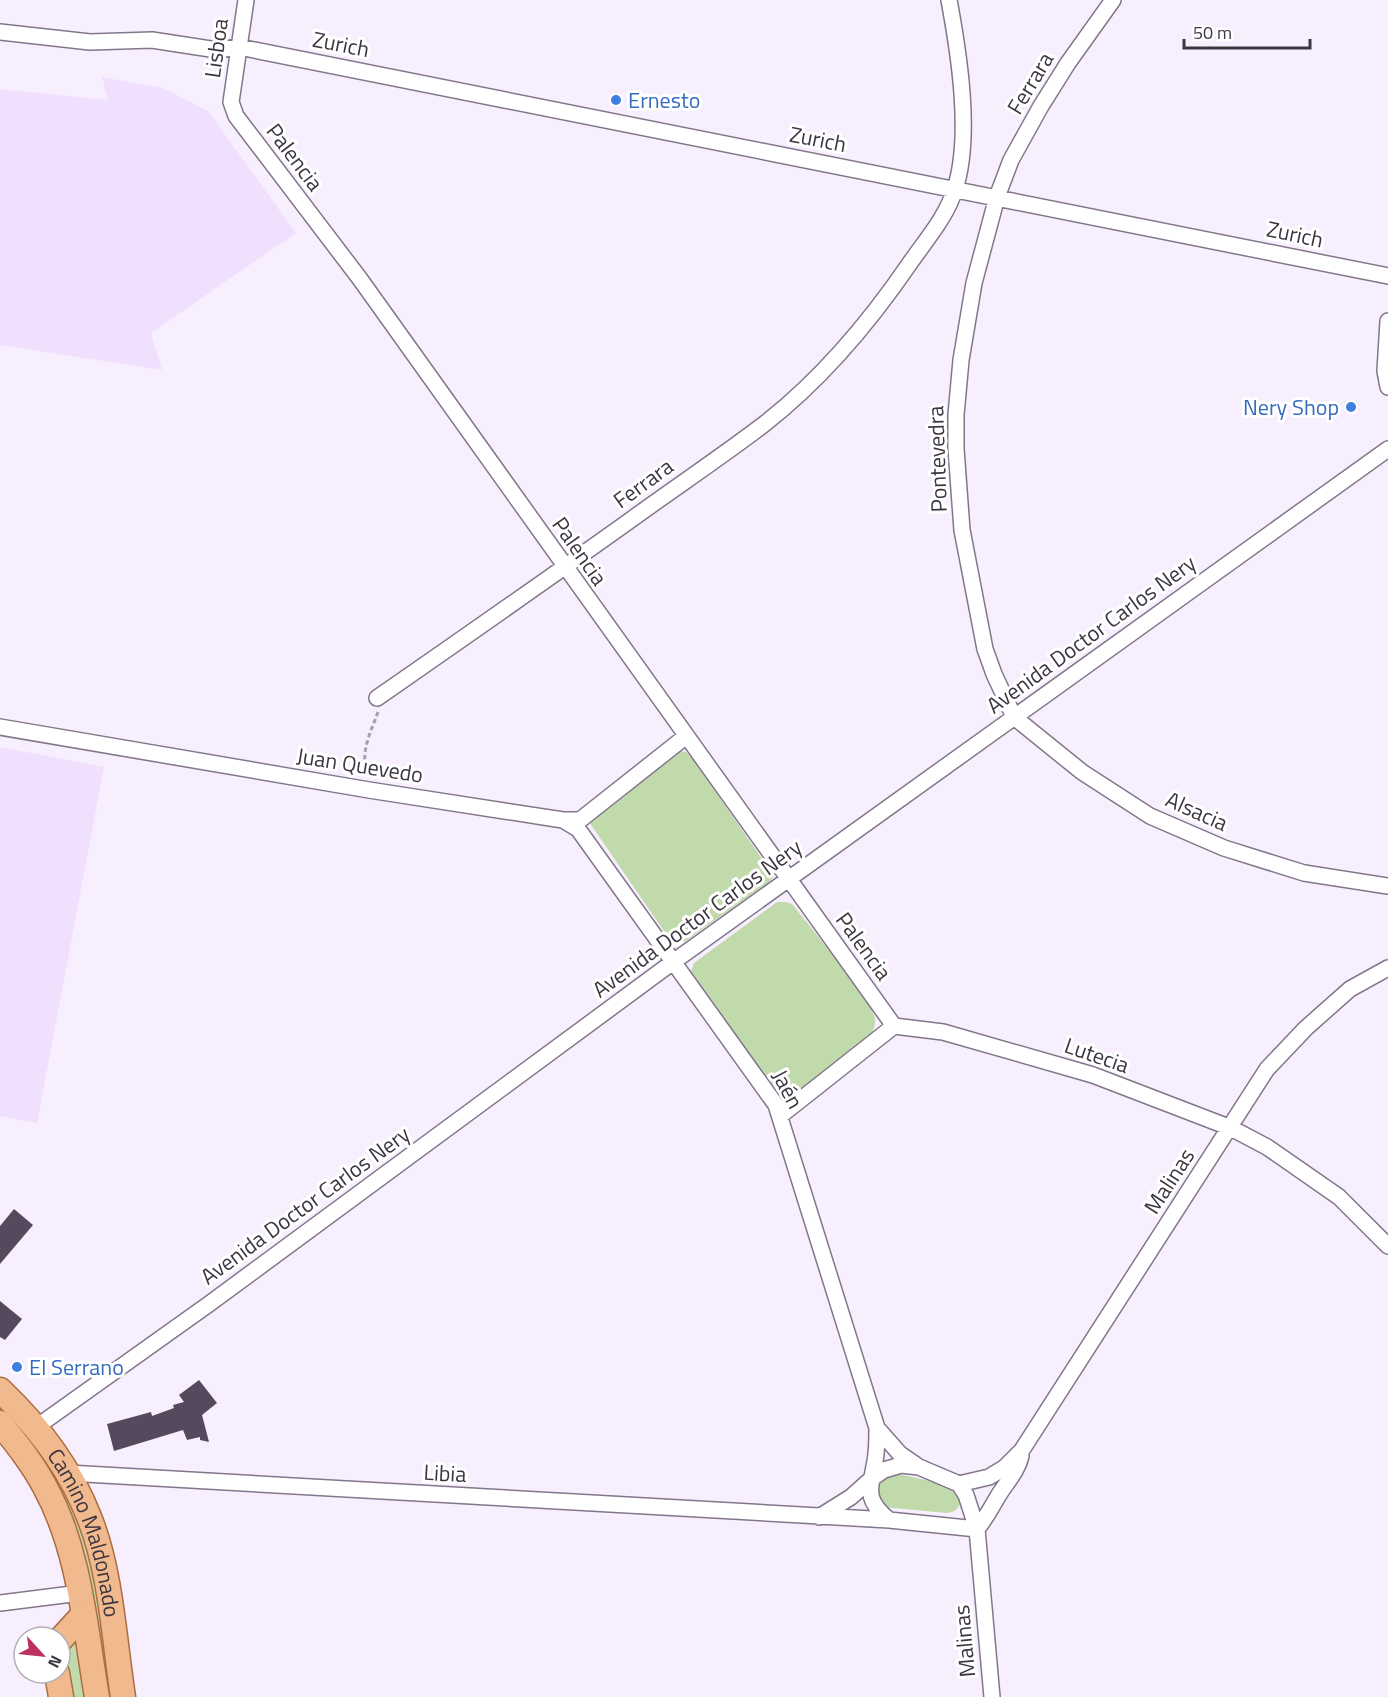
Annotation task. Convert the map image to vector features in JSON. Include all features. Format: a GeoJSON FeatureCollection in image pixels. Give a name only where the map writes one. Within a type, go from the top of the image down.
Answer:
{"type":"FeatureCollection","features":[{"type":"Feature","properties":{"kind":"main road","name":"Camino Maldonado"},"geometry":{"type":"LineString","coordinates":[[0,1390],[36,1428],[68,1473],[90,1518],[101,1556],[123,1697]]}},
{"type":"Feature","properties":{"kind":"main road","name":"Camino Maldonado"},"geometry":{"type":"LineString","coordinates":[[0,1423],[34,1468],[63,1527],[82,1604],[97,1697]]}},
{"type":"Feature","properties":{"kind":"main road"},"geometry":{"type":"LineString","coordinates":[[69,1625],[82,1604]]}},
{"type":"Feature","properties":{"kind":"street","name":"Lisboa"},"geometry":{"type":"LineString","coordinates":[[231,102],[246,0]]}},
{"type":"Feature","properties":{"kind":"street"},"geometry":{"type":"LineString","coordinates":[[949,0],[957,55],[963,130],[959,175],[955,190]]}},
{"type":"Feature","properties":{"kind":"street","name":"Ferrara"},"geometry":{"type":"LineString","coordinates":[[997,197],[1011,160],[1041,106],[1068,63],[1113,0]]}},
{"type":"Feature","properties":{"kind":"street","name":"Zurich"},"geometry":{"type":"LineString","coordinates":[[0,32],[90,42],[152,40],[216,50],[239,46],[1388,276]]}},
{"type":"Feature","properties":{"kind":"street","name":"Palencia"},"geometry":{"type":"LineString","coordinates":[[231,102],[236,116],[360,279],[685,737],[894,1026]]}},
{"type":"Feature","properties":{"kind":"street","name":"Ferrara"},"geometry":{"type":"LineString","coordinates":[[377,698],[764,424],[836,358],[889,294],[943,215],[955,190]]}},
{"type":"Feature","properties":{"kind":"street","name":"Pontevedra"},"geometry":{"type":"LineString","coordinates":[[997,197],[967,316],[956,415],[956,449],[962,530],[985,649],[993,674],[1014,717]]}},
{"type":"Feature","properties":{"kind":"street"},"geometry":{"type":"LineString","coordinates":[[1388,321],[1385,371],[1388,387]]}},
{"type":"Feature","properties":{"kind":"street","name":"Avenida Doctor Carlos Nery"},"geometry":{"type":"LineString","coordinates":[[36,1428],[209,1304],[673,962],[1388,448]]}},
{"type":"Feature","properties":{"kind":"street","name":"Alsacia"},"geometry":{"type":"LineString","coordinates":[[1014,717],[1082,772],[1150,816],[1224,848],[1304,873],[1388,886]]}},
{"type":"Feature","properties":{"kind":"street","name":"Juan Quevedo"},"geometry":{"type":"LineString","coordinates":[[0,727],[369,790],[563,820],[580,820],[685,737]]}},
{"type":"Feature","properties":{"kind":"street","name":"Jaén"},"geometry":{"type":"LineString","coordinates":[[563,820],[578,830],[776,1105],[877,1428],[870,1480]]}},
{"type":"Feature","properties":{"kind":"street","name":"Malinas"},"geometry":{"type":"LineString","coordinates":[[959,1484],[989,1477],[1004,1468],[1022,1450],[1267,1069],[1306,1028],[1350,989],[1388,968]]}},
{"type":"Feature","properties":{"kind":"street"},"geometry":{"type":"LineString","coordinates":[[780,1116],[894,1026]]}},
{"type":"Feature","properties":{"kind":"street","name":"Lutecia"},"geometry":{"type":"LineString","coordinates":[[894,1026],[943,1032],[1093,1075],[1231,1128],[1268,1147],[1339,1197],[1388,1246]]}},
{"type":"Feature","properties":{"kind":"street","name":"Jaén"},"geometry":{"type":"LineString","coordinates":[[877,1428],[900,1454],[919,1467]]}},
{"type":"Feature","properties":{"kind":"street","name":"Malinas"},"geometry":{"type":"LineString","coordinates":[[992,1697],[977,1529],[988,1517],[999,1494],[1019,1464],[1022,1450]]}},
{"type":"Feature","properties":{"kind":"street"},"geometry":{"type":"LineString","coordinates":[[819,1517],[851,1497],[884,1470],[901,1465],[919,1467],[959,1484],[966,1495],[977,1529]]}},
{"type":"Feature","properties":{"kind":"street","name":"Libia"},"geometry":{"type":"LineString","coordinates":[[68,1473],[889,1520],[977,1529]]}},
{"type":"Feature","properties":{"kind":"street"},"geometry":{"type":"LineString","coordinates":[[870,1480],[870,1496],[873,1503],[877,1510],[889,1520]]}},
{"type":"Feature","properties":{"kind":"street"},"geometry":{"type":"LineString","coordinates":[[0,1603],[82,1604]]}},
{"type":"Feature","properties":{"kind":"path"},"geometry":{"type":"LineString","coordinates":[[369,790],[370,779],[363,763],[369,733],[379,710],[377,698]]}},
{"type":"Feature","properties":{"kind":"shaded area"},"geometry":{"type":"Polygon","coordinates":[[[102,77],[163,88],[208,111],[296,233],[151,333],[162,370],[0,345],[0,89],[108,100],[102,77]]]}},
{"type":"Feature","properties":{"kind":"shaded area"},"geometry":{"type":"Polygon","coordinates":[[[0,747],[104,767],[37,1123],[0,1116],[0,747]]]}},
{"type":"Feature","properties":{"kind":"green space"},"geometry":{"type":"Polygon","coordinates":[[[675,750],[686,752],[692,758],[773,877],[767,884],[684,942],[673,940],[666,934],[589,822],[675,750]]]}},
{"type":"Feature","properties":{"kind":"green space"},"geometry":{"type":"Polygon","coordinates":[[[777,902],[792,904],[863,996],[875,1019],[874,1028],[867,1041],[798,1092],[789,1095],[776,1089],[693,978],[691,971],[694,963],[777,902]]]}},
{"type":"Feature","properties":{"kind":"green space"},"geometry":{"type":"Polygon","coordinates":[[[0,1402],[40,1449],[66,1494],[82,1535],[93,1577],[112,1697],[106,1697],[97,1638],[16,1427],[0,1410],[0,1402]]]}},
{"type":"Feature","properties":{"kind":"green space"},"geometry":{"type":"Polygon","coordinates":[[[898,1474],[948,1487],[960,1499],[958,1508],[947,1513],[882,1507],[877,1503],[876,1483],[883,1476],[898,1474]]]}},
{"type":"Feature","properties":{"kind":"green space"},"geometry":{"type":"Polygon","coordinates":[[[78,1639],[87,1697],[69,1697],[67,1685],[72,1685],[72,1643],[78,1639]]]}},
{"type":"Feature","properties":{"kind":"building"},"geometry":{"type":"Polygon","coordinates":[[[14,1209],[33,1225],[0,1264],[0,1226],[14,1209]]]}},
{"type":"Feature","properties":{"kind":"building"},"geometry":{"type":"Polygon","coordinates":[[[0,1301],[22,1319],[5,1340],[0,1337],[0,1301]]]}},
{"type":"Feature","properties":{"kind":"building"},"geometry":{"type":"Polygon","coordinates":[[[199,1380],[217,1403],[202,1415],[209,1442],[200,1440],[200,1437],[187,1440],[183,1430],[114,1451],[107,1424],[151,1412],[152,1416],[174,1408],[173,1405],[184,1402],[179,1395],[199,1380]]]}},
{"type":"Feature","properties":{"kind":"place","name":"Ernesto"},"geometry":{"type":"Point","coordinates":[616,100]}},
{"type":"Feature","properties":{"kind":"place","name":"Nery Shop"},"geometry":{"type":"Point","coordinates":[1351,407]}},
{"type":"Feature","properties":{"kind":"place","name":"El Serrano"},"geometry":{"type":"Point","coordinates":[17,1367]}}]}
